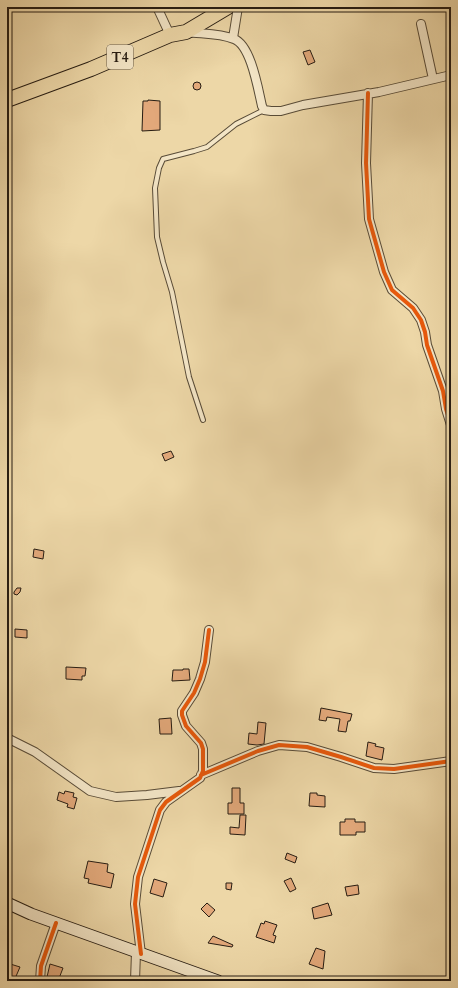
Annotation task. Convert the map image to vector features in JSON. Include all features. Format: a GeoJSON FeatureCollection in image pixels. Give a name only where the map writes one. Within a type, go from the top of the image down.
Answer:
{"type":"FeatureCollection","features":[{"type":"Feature","properties":{"kind":"highway","name":"T4"},"geometry":{"type":"LineString","coordinates":[[7,100],[91,70],[170,35],[186,32],[228,7]]}},
{"type":"Feature","properties":{"kind":"main road"},"geometry":{"type":"LineString","coordinates":[[7,903],[31,914],[218,981]]}},
{"type":"Feature","properties":{"kind":"street"},"geometry":{"type":"LineString","coordinates":[[157,7],[170,35]]}},
{"type":"Feature","properties":{"kind":"street"},"geometry":{"type":"LineString","coordinates":[[233,38],[238,7]]}},
{"type":"Feature","properties":{"kind":"street"},"geometry":{"type":"LineString","coordinates":[[421,24],[433,79]]}},
{"type":"Feature","properties":{"kind":"street"},"geometry":{"type":"LineString","coordinates":[[186,32],[233,38],[242,44],[251,63],[264,110],[280,111],[451,75]]}},
{"type":"Feature","properties":{"kind":"street"},"geometry":{"type":"LineString","coordinates":[[368,93],[366,163],[369,219],[384,272],[392,290],[413,308],[421,320],[427,345],[443,391],[446,410],[451,425]]}},
{"type":"Feature","properties":{"kind":"street"},"geometry":{"type":"LineString","coordinates":[[135,981],[138,953],[135,904],[138,877],[160,810],[166,802],[200,778],[203,772],[203,754],[201,743],[186,726],[182,711],[194,693],[200,679],[205,662],[209,630]]}},
{"type":"Feature","properties":{"kind":"street"},"geometry":{"type":"LineString","coordinates":[[7,738],[35,752],[90,791],[116,797],[182,791]]}},
{"type":"Feature","properties":{"kind":"street"},"geometry":{"type":"LineString","coordinates":[[201,775],[258,751],[279,745],[307,747],[374,768],[394,769],[451,761]]}},
{"type":"Feature","properties":{"kind":"street"},"geometry":{"type":"LineString","coordinates":[[40,981],[41,966],[56,923]]}},
{"type":"Feature","properties":{"kind":"lane"},"geometry":{"type":"LineString","coordinates":[[203,420],[189,378],[172,292],[159,243],[155,214],[154,188],[163,159],[207,147],[236,124],[264,110]]}},
{"type":"Feature","properties":{"kind":"building"},"geometry":{"type":"Polygon","coordinates":[[[310,50],[315,62],[308,65],[303,52],[310,50]]]}},
{"type":"Feature","properties":{"kind":"building"},"geometry":{"type":"Polygon","coordinates":[[[197,82],[200,83],[200,89],[197,90],[194,89],[193,86],[194,83],[197,82]]]}},
{"type":"Feature","properties":{"kind":"building"},"geometry":{"type":"Polygon","coordinates":[[[143,101],[160,101],[160,130],[142,131],[143,101]]]}},
{"type":"Feature","properties":{"kind":"building"},"geometry":{"type":"Polygon","coordinates":[[[171,451],[174,457],[165,461],[162,454],[171,451]]]}},
{"type":"Feature","properties":{"kind":"building"},"geometry":{"type":"Polygon","coordinates":[[[34,549],[44,551],[43,559],[33,557],[34,549]]]}},
{"type":"Feature","properties":{"kind":"building"},"geometry":{"type":"Polygon","coordinates":[[[17,588],[21,588],[17,595],[14,594],[14,592],[17,588]]]}},
{"type":"Feature","properties":{"kind":"building"},"geometry":{"type":"Polygon","coordinates":[[[15,629],[27,630],[27,638],[15,637],[15,629]]]}},
{"type":"Feature","properties":{"kind":"building"},"geometry":{"type":"Polygon","coordinates":[[[66,667],[86,668],[85,676],[82,676],[82,680],[66,679],[66,667]]]}},
{"type":"Feature","properties":{"kind":"building"},"geometry":{"type":"Polygon","coordinates":[[[189,669],[190,680],[172,681],[173,670],[189,669]]]}},
{"type":"Feature","properties":{"kind":"building"},"geometry":{"type":"Polygon","coordinates":[[[321,708],[352,714],[350,721],[348,721],[346,732],[338,731],[340,719],[327,717],[326,721],[319,720],[321,708]]]}},
{"type":"Feature","properties":{"kind":"building"},"geometry":{"type":"Polygon","coordinates":[[[171,718],[172,734],[160,734],[159,719],[171,718]]]}},
{"type":"Feature","properties":{"kind":"building"},"geometry":{"type":"Polygon","coordinates":[[[258,722],[266,723],[264,744],[248,744],[249,733],[257,734],[258,722]]]}},
{"type":"Feature","properties":{"kind":"building"},"geometry":{"type":"Polygon","coordinates":[[[368,742],[376,744],[375,746],[384,748],[382,760],[366,756],[368,742]]]}},
{"type":"Feature","properties":{"kind":"building"},"geometry":{"type":"Polygon","coordinates":[[[232,788],[240,788],[240,803],[244,803],[244,814],[228,814],[228,803],[232,803],[232,788]]]}},
{"type":"Feature","properties":{"kind":"building"},"geometry":{"type":"Polygon","coordinates":[[[65,791],[74,793],[73,797],[77,798],[74,809],[67,807],[68,804],[57,800],[59,792],[64,794],[65,791]]]}},
{"type":"Feature","properties":{"kind":"building"},"geometry":{"type":"Polygon","coordinates":[[[310,793],[317,793],[317,795],[325,796],[325,807],[309,806],[310,793]]]}},
{"type":"Feature","properties":{"kind":"building"},"geometry":{"type":"Polygon","coordinates":[[[240,815],[246,815],[245,835],[230,834],[230,827],[239,828],[240,815]]]}},
{"type":"Feature","properties":{"kind":"building"},"geometry":{"type":"Polygon","coordinates":[[[345,819],[355,819],[355,822],[365,822],[365,832],[356,832],[356,835],[340,835],[340,822],[345,822],[345,819]]]}},
{"type":"Feature","properties":{"kind":"building"},"geometry":{"type":"Polygon","coordinates":[[[287,853],[297,857],[295,863],[285,859],[287,853]]]}},
{"type":"Feature","properties":{"kind":"building"},"geometry":{"type":"Polygon","coordinates":[[[88,861],[108,864],[107,872],[114,874],[111,888],[88,883],[89,879],[84,878],[88,861]]]}},
{"type":"Feature","properties":{"kind":"building"},"geometry":{"type":"Polygon","coordinates":[[[291,878],[296,889],[290,892],[284,881],[291,878]]]}},
{"type":"Feature","properties":{"kind":"building"},"geometry":{"type":"Polygon","coordinates":[[[154,879],[167,883],[163,897],[150,893],[154,879]]]}},
{"type":"Feature","properties":{"kind":"building"},"geometry":{"type":"Polygon","coordinates":[[[226,883],[232,883],[231,890],[226,889],[226,883]]]}},
{"type":"Feature","properties":{"kind":"building"},"geometry":{"type":"Polygon","coordinates":[[[358,885],[359,894],[347,896],[345,887],[358,885]]]}},
{"type":"Feature","properties":{"kind":"building"},"geometry":{"type":"Polygon","coordinates":[[[207,903],[215,910],[209,917],[201,909],[207,903]]]}},
{"type":"Feature","properties":{"kind":"building"},"geometry":{"type":"Polygon","coordinates":[[[328,903],[332,915],[314,919],[312,908],[328,903]]]}},
{"type":"Feature","properties":{"kind":"building"},"geometry":{"type":"Polygon","coordinates":[[[265,921],[277,925],[273,935],[276,936],[274,943],[256,937],[261,923],[264,924],[265,921]]]}},
{"type":"Feature","properties":{"kind":"building"},"geometry":{"type":"Polygon","coordinates":[[[213,936],[233,945],[232,947],[208,943],[213,936]]]}},
{"type":"Feature","properties":{"kind":"building"},"geometry":{"type":"Polygon","coordinates":[[[316,948],[325,951],[323,969],[309,964],[316,948]]]}},
{"type":"Feature","properties":{"kind":"building"},"geometry":{"type":"Polygon","coordinates":[[[7,963],[20,967],[14,981],[7,981],[7,963]]]}},
{"type":"Feature","properties":{"kind":"building"},"geometry":{"type":"Polygon","coordinates":[[[50,964],[63,968],[58,981],[47,977],[50,964]]]}},
{"type":"Feature","properties":{"kind":"cycle path"},"geometry":{"type":"LineString","coordinates":[[368,93],[366,163],[369,219],[384,272],[392,290],[413,308],[421,320],[427,345],[443,391],[446,409],[451,425]]}},
{"type":"Feature","properties":{"kind":"cycle path"},"geometry":{"type":"LineString","coordinates":[[141,954],[135,904],[138,877],[160,810],[166,802],[200,778],[203,771],[203,749],[201,743],[186,726],[182,711],[194,693],[200,679],[205,662],[209,630]]}},
{"type":"Feature","properties":{"kind":"cycle path"},"geometry":{"type":"LineString","coordinates":[[201,775],[258,751],[279,745],[307,747],[374,768],[394,769],[451,761]]}},
{"type":"Feature","properties":{"kind":"cycle path"},"geometry":{"type":"LineString","coordinates":[[40,981],[41,966],[56,923]]}}]}
